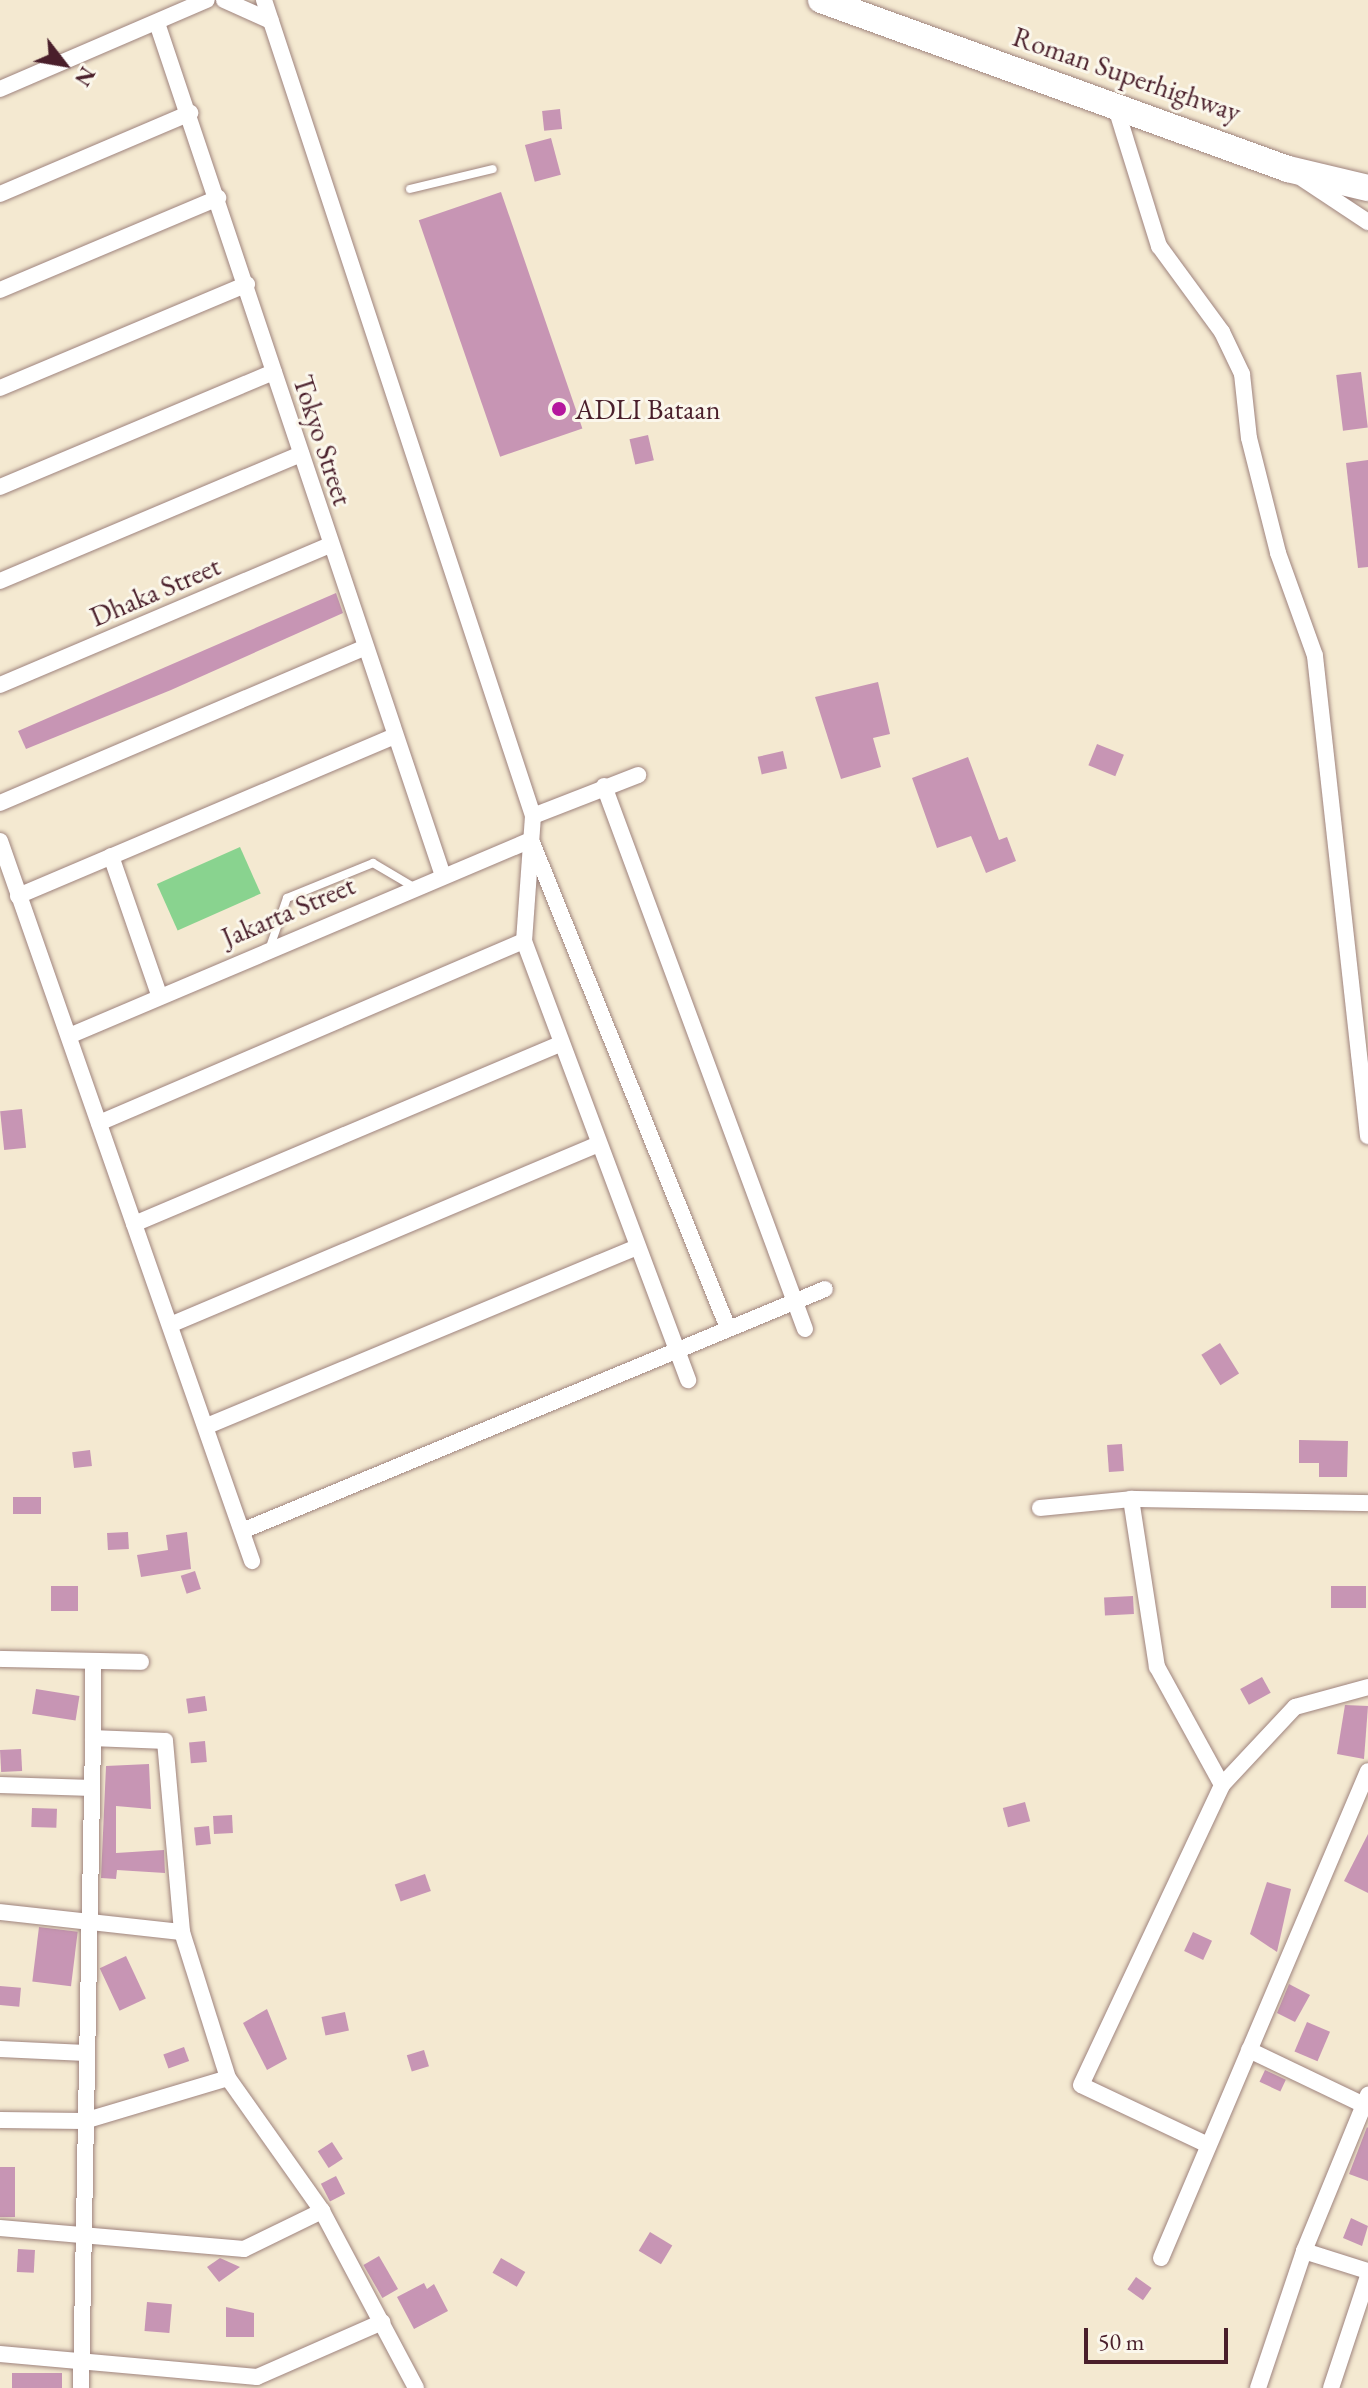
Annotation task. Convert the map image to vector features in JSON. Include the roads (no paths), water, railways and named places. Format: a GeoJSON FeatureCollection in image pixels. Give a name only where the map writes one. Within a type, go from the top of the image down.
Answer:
{"type":"FeatureCollection","features":[{"type":"Feature","properties":{"kind":"main road","name":"Roman Superhighway"},"geometry":{"type":"LineString","coordinates":[[821,0],[1288,169],[1368,188]]}},
{"type":"Feature","properties":{"kind":"street"},"geometry":{"type":"LineString","coordinates":[[0,89],[207,0]]}},
{"type":"Feature","properties":{"kind":"street"},"geometry":{"type":"LineString","coordinates":[[224,0],[271,21]]}},
{"type":"Feature","properties":{"kind":"street"},"geometry":{"type":"LineString","coordinates":[[264,0],[533,816],[524,941],[688,1380]]}},
{"type":"Feature","properties":{"kind":"street","name":"Tokyo Street"},"geometry":{"type":"LineString","coordinates":[[157,23],[247,284],[363,648],[442,873]]}},
{"type":"Feature","properties":{"kind":"street"},"geometry":{"type":"LineString","coordinates":[[1115,105],[1159,246],[1222,332],[1242,374],[1249,438],[1278,553],[1315,656],[1368,1136]]}},
{"type":"Feature","properties":{"kind":"street"},"geometry":{"type":"LineString","coordinates":[[0,194],[190,113]]}},
{"type":"Feature","properties":{"kind":"street"},"geometry":{"type":"LineString","coordinates":[[1288,169],[1368,222]]}},
{"type":"Feature","properties":{"kind":"street"},"geometry":{"type":"LineString","coordinates":[[0,290],[218,198]]}},
{"type":"Feature","properties":{"kind":"street"},"geometry":{"type":"LineString","coordinates":[[0,388],[247,284]]}},
{"type":"Feature","properties":{"kind":"street"},"geometry":{"type":"LineString","coordinates":[[0,487],[274,372]]}},
{"type":"Feature","properties":{"kind":"street"},"geometry":{"type":"LineString","coordinates":[[0,581],[301,454]]}},
{"type":"Feature","properties":{"kind":"street","name":"Dhaka Street"},"geometry":{"type":"LineString","coordinates":[[0,685],[330,545]]}},
{"type":"Feature","properties":{"kind":"street"},"geometry":{"type":"LineString","coordinates":[[0,803],[363,648]]}},
{"type":"Feature","properties":{"kind":"street"},"geometry":{"type":"LineString","coordinates":[[18,896],[393,737]]}},
{"type":"Feature","properties":{"kind":"street"},"geometry":{"type":"LineString","coordinates":[[533,816],[638,775]]}},
{"type":"Feature","properties":{"kind":"street"},"geometry":{"type":"LineString","coordinates":[[604,786],[805,1329]]}},
{"type":"Feature","properties":{"kind":"street"},"geometry":{"type":"LineString","coordinates":[[531,840],[728,1328]]}},
{"type":"Feature","properties":{"kind":"street","name":"Jakarta Street"},"geometry":{"type":"LineString","coordinates":[[69,1036],[442,873],[531,840]]}},
{"type":"Feature","properties":{"kind":"street"},"geometry":{"type":"LineString","coordinates":[[0,841],[252,1561]]}},
{"type":"Feature","properties":{"kind":"street"},"geometry":{"type":"LineString","coordinates":[[111,856],[159,995]]}},
{"type":"Feature","properties":{"kind":"street"},"geometry":{"type":"LineString","coordinates":[[99,1123],[524,941]]}},
{"type":"Feature","properties":{"kind":"street"},"geometry":{"type":"LineString","coordinates":[[134,1224],[560,1044]]}},
{"type":"Feature","properties":{"kind":"street"},"geometry":{"type":"LineString","coordinates":[[170,1325],[598,1144]]}},
{"type":"Feature","properties":{"kind":"street"},"geometry":{"type":"LineString","coordinates":[[207,1426],[636,1247]]}},
{"type":"Feature","properties":{"kind":"street"},"geometry":{"type":"LineString","coordinates":[[242,1531],[674,1349],[825,1289]]}},
{"type":"Feature","properties":{"kind":"street"},"geometry":{"type":"LineString","coordinates":[[1131,1499],[1157,1667],[1222,1785]]}},
{"type":"Feature","properties":{"kind":"street"},"geometry":{"type":"LineString","coordinates":[[1040,1508],[1131,1499],[1368,1503]]}},
{"type":"Feature","properties":{"kind":"street"},"geometry":{"type":"LineString","coordinates":[[0,1659],[141,1662]]}},
{"type":"Feature","properties":{"kind":"street"},"geometry":{"type":"LineString","coordinates":[[81,2388],[93,1661]]}},
{"type":"Feature","properties":{"kind":"street"},"geometry":{"type":"LineString","coordinates":[[1208,2145],[1081,2085],[1222,1785],[1295,1707],[1368,1687]]}},
{"type":"Feature","properties":{"kind":"street"},"geometry":{"type":"LineString","coordinates":[[93,1738],[165,1741],[182,1932],[228,2078],[322,2211],[416,2388]]}},
{"type":"Feature","properties":{"kind":"street"},"geometry":{"type":"LineString","coordinates":[[1161,2258],[1368,1771]]}},
{"type":"Feature","properties":{"kind":"street"},"geometry":{"type":"LineString","coordinates":[[0,1785],[92,1788]]}},
{"type":"Feature","properties":{"kind":"street"},"geometry":{"type":"LineString","coordinates":[[0,1912],[90,1918],[182,1932]]}},
{"type":"Feature","properties":{"kind":"street"},"geometry":{"type":"LineString","coordinates":[[0,2049],[86,2053]]}},
{"type":"Feature","properties":{"kind":"street"},"geometry":{"type":"LineString","coordinates":[[1249,2050],[1366,2100],[1304,2251],[1258,2388]]}},
{"type":"Feature","properties":{"kind":"street"},"geometry":{"type":"LineString","coordinates":[[0,2120],[84,2121],[228,2078]]}},
{"type":"Feature","properties":{"kind":"street"},"geometry":{"type":"LineString","coordinates":[[0,2228],[84,2232],[244,2249],[322,2211]]}},
{"type":"Feature","properties":{"kind":"street"},"geometry":{"type":"LineString","coordinates":[[1304,2251],[1368,2274],[1331,2388]]}},
{"type":"Feature","properties":{"kind":"street"},"geometry":{"type":"LineString","coordinates":[[0,2354],[257,2377],[382,2322]]}},
{"type":"Feature","properties":{"kind":"lane"},"geometry":{"type":"LineString","coordinates":[[410,189],[493,169]]}},
{"type":"Feature","properties":{"kind":"lane"},"geometry":{"type":"LineString","coordinates":[[270,947],[287,898],[373,863],[412,886]]}},
{"type":"Feature","properties":{"kind":"place","name":"ADLI Bataan"},"geometry":{"type":"Point","coordinates":[559,409]}}]}
